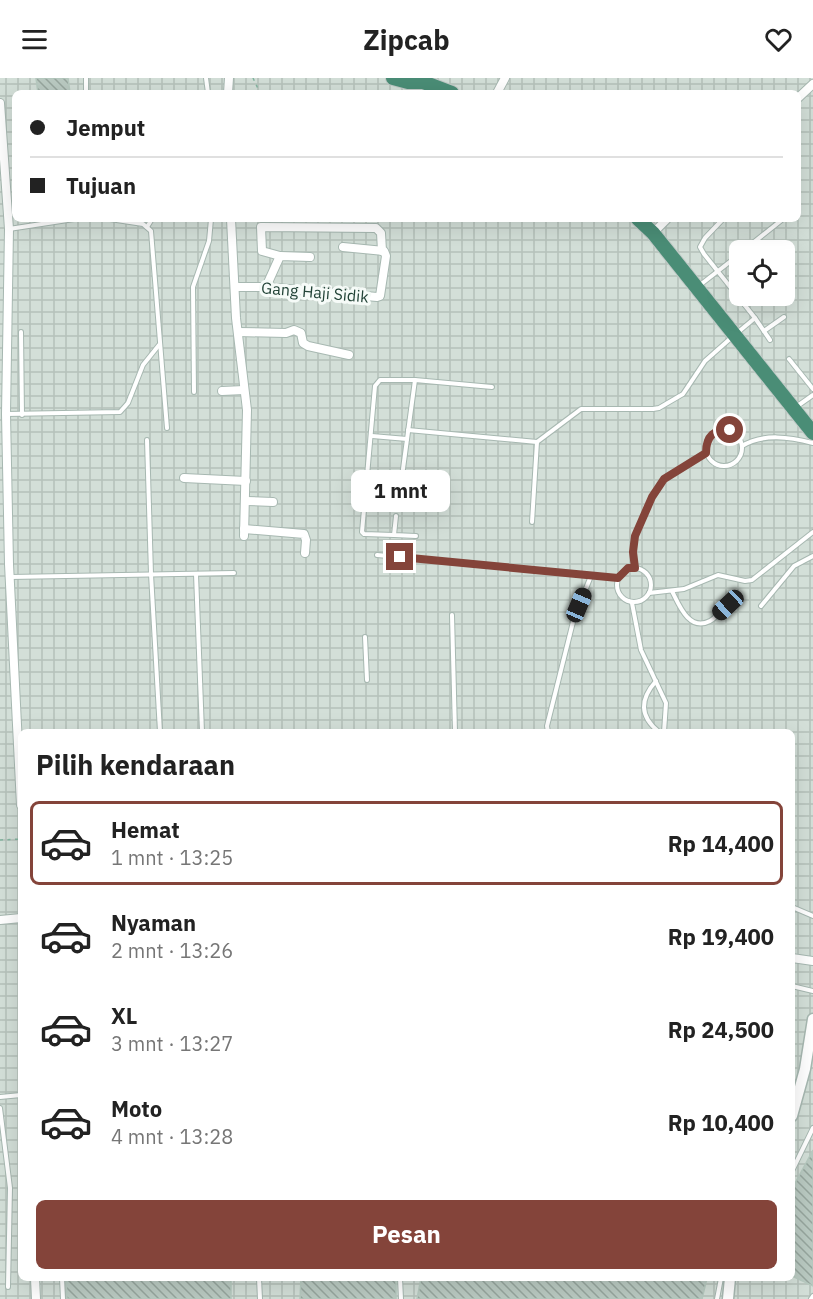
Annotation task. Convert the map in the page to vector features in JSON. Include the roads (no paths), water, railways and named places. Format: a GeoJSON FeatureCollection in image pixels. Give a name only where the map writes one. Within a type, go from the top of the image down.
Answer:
{"type":"FeatureCollection","features":[{"type":"Feature","properties":{"kind":"highway"},"geometry":{"type":"LineString","coordinates":[[393,78],[443,90]]}},
{"type":"Feature","properties":{"kind":"highway"},"geometry":{"type":"LineString","coordinates":[[641,222],[697,288],[793,410],[811,428]]}},
{"type":"Feature","properties":{"kind":"street"},"geometry":{"type":"LineString","coordinates":[[801,95],[813,84]]}},
{"type":"Feature","properties":{"kind":"street"},"geometry":{"type":"LineString","coordinates":[[0,103],[4,205],[9,229],[3,382],[6,414],[3,465],[5,565],[9,577],[18,748]]}},
{"type":"Feature","properties":{"kind":"street"},"geometry":{"type":"LineString","coordinates":[[231,222],[234,287],[247,410],[244,532],[304,534],[305,553]]}},
{"type":"Feature","properties":{"kind":"street"},"geometry":{"type":"LineString","coordinates":[[653,234],[664,222]]}},
{"type":"Feature","properties":{"kind":"street"},"geometry":{"type":"LineString","coordinates":[[310,257],[262,251],[261,227],[376,228],[381,233],[382,251],[343,247]]}},
{"type":"Feature","properties":{"kind":"street","name":"Gang Haji Sidik"},"geometry":{"type":"LineString","coordinates":[[234,287],[266,287],[378,297],[381,294],[386,256],[382,251]]}},
{"type":"Feature","properties":{"kind":"street"},"geometry":{"type":"LineString","coordinates":[[266,287],[280,255]]}},
{"type":"Feature","properties":{"kind":"street"},"geometry":{"type":"LineString","coordinates":[[238,332],[286,333],[294,330],[301,333],[303,343],[308,346],[349,355]]}},
{"type":"Feature","properties":{"kind":"street"},"geometry":{"type":"LineString","coordinates":[[222,391],[244,390]]}},
{"type":"Feature","properties":{"kind":"street"},"geometry":{"type":"LineString","coordinates":[[184,478],[246,481]]}},
{"type":"Feature","properties":{"kind":"street"},"geometry":{"type":"LineString","coordinates":[[246,501],[273,502]]}},
{"type":"Feature","properties":{"kind":"street"},"geometry":{"type":"LineString","coordinates":[[0,920],[18,918]]}},
{"type":"Feature","properties":{"kind":"street"},"geometry":{"type":"LineString","coordinates":[[795,958],[813,961]]}},
{"type":"Feature","properties":{"kind":"street"},"geometry":{"type":"LineString","coordinates":[[795,1099],[805,1069],[813,1019]]}},
{"type":"Feature","properties":{"kind":"street"},"geometry":{"type":"LineString","coordinates":[[36,1281],[36,1299]]}},
{"type":"Feature","properties":{"kind":"street"},"geometry":{"type":"LineString","coordinates":[[728,1299],[730,1281]]}},
{"type":"Feature","properties":{"kind":"lane"},"geometry":{"type":"LineString","coordinates":[[9,229],[54,222]]}},
{"type":"Feature","properties":{"kind":"lane"},"geometry":{"type":"LineString","coordinates":[[130,222],[143,224],[151,231],[167,428]]}},
{"type":"Feature","properties":{"kind":"lane"},"geometry":{"type":"LineString","coordinates":[[147,227],[150,222]]}},
{"type":"Feature","properties":{"kind":"lane"},"geometry":{"type":"LineString","coordinates":[[194,392],[193,287],[210,241],[211,222]]}},
{"type":"Feature","properties":{"kind":"lane"},"geometry":{"type":"LineString","coordinates":[[720,222],[700,247],[729,286]]}},
{"type":"Feature","properties":{"kind":"lane"},"geometry":{"type":"LineString","coordinates":[[757,240],[779,222]]}},
{"type":"Feature","properties":{"kind":"lane"},"geometry":{"type":"LineString","coordinates":[[697,288],[729,262]]}},
{"type":"Feature","properties":{"kind":"lane"},"geometry":{"type":"LineString","coordinates":[[746,306],[770,340]]}},
{"type":"Feature","properties":{"kind":"lane"},"geometry":{"type":"LineString","coordinates":[[764,331],[784,316]]}},
{"type":"Feature","properties":{"kind":"lane"},"geometry":{"type":"LineString","coordinates":[[408,429],[537,442],[580,409],[653,410],[683,393],[705,361],[755,318]]}},
{"type":"Feature","properties":{"kind":"lane"},"geometry":{"type":"LineString","coordinates":[[21,332],[22,415]]}},
{"type":"Feature","properties":{"kind":"lane"},"geometry":{"type":"LineString","coordinates":[[6,414],[122,410],[128,403],[143,365],[159,345]]}},
{"type":"Feature","properties":{"kind":"lane"},"geometry":{"type":"LineString","coordinates":[[789,359],[813,389]]}},
{"type":"Feature","properties":{"kind":"lane"},"geometry":{"type":"LineString","coordinates":[[416,537],[364,534],[362,532],[375,383],[380,380],[415,380],[492,387]]}},
{"type":"Feature","properties":{"kind":"lane"},"geometry":{"type":"LineString","coordinates":[[398,506],[415,380]]}},
{"type":"Feature","properties":{"kind":"lane"},"geometry":{"type":"LineString","coordinates":[[793,410],[813,395]]}},
{"type":"Feature","properties":{"kind":"lane"},"geometry":{"type":"LineString","coordinates":[[720,429],[730,430],[739,436],[742,446],[741,455],[736,462],[728,466],[718,466],[706,453],[706,443],[711,434],[720,429]]}},
{"type":"Feature","properties":{"kind":"lane"},"geometry":{"type":"LineString","coordinates":[[372,436],[407,439]]}},
{"type":"Feature","properties":{"kind":"lane"},"geometry":{"type":"LineString","coordinates":[[742,446],[751,440],[762,438],[798,439],[813,443]]}},
{"type":"Feature","properties":{"kind":"lane"},"geometry":{"type":"LineString","coordinates":[[147,440],[151,574],[160,729]]}},
{"type":"Feature","properties":{"kind":"lane"},"geometry":{"type":"LineString","coordinates":[[532,522],[537,442]]}},
{"type":"Feature","properties":{"kind":"lane"},"geometry":{"type":"LineString","coordinates":[[635,568],[633,552],[635,536],[652,497],[664,479],[706,453]]}},
{"type":"Feature","properties":{"kind":"lane"},"geometry":{"type":"LineString","coordinates":[[394,535],[396,516]]}},
{"type":"Feature","properties":{"kind":"lane"},"geometry":{"type":"LineString","coordinates":[[649,592],[684,589],[718,575],[745,581],[752,580],[813,532]]}},
{"type":"Feature","properties":{"kind":"lane"},"geometry":{"type":"LineString","coordinates":[[376,555],[565,571],[618,578]]}},
{"type":"Feature","properties":{"kind":"lane"},"geometry":{"type":"LineString","coordinates":[[761,606],[794,566],[813,556]]}},
{"type":"Feature","properties":{"kind":"lane"},"geometry":{"type":"LineString","coordinates":[[628,568],[635,568],[646,573],[651,586],[649,592],[645,598],[632,603],[622,598],[616,589],[618,578],[628,568]]}},
{"type":"Feature","properties":{"kind":"lane"},"geometry":{"type":"LineString","coordinates":[[9,577],[234,573]]}},
{"type":"Feature","properties":{"kind":"lane"},"geometry":{"type":"LineString","coordinates":[[196,574],[202,729]]}},
{"type":"Feature","properties":{"kind":"lane"},"geometry":{"type":"LineString","coordinates":[[548,729],[573,618],[591,576]]}},
{"type":"Feature","properties":{"kind":"lane"},"geometry":{"type":"LineString","coordinates":[[672,591],[684,615],[693,622],[709,622],[728,605]]}},
{"type":"Feature","properties":{"kind":"lane"},"geometry":{"type":"LineString","coordinates":[[632,603],[640,650],[666,703],[664,729]]}},
{"type":"Feature","properties":{"kind":"lane"},"geometry":{"type":"LineString","coordinates":[[452,615],[454,729]]}},
{"type":"Feature","properties":{"kind":"lane"},"geometry":{"type":"LineString","coordinates":[[365,637],[367,680]]}},
{"type":"Feature","properties":{"kind":"lane"},"geometry":{"type":"LineString","coordinates":[[656,681],[645,695],[644,706],[646,720],[656,729]]}},
{"type":"Feature","properties":{"kind":"lane"},"geometry":{"type":"LineString","coordinates":[[795,908],[813,916]]}},
{"type":"Feature","properties":{"kind":"lane"},"geometry":{"type":"LineString","coordinates":[[795,987],[813,991]]}},
{"type":"Feature","properties":{"kind":"lane"},"geometry":{"type":"LineString","coordinates":[[0,1097],[18,1095]]}},
{"type":"Feature","properties":{"kind":"lane"},"geometry":{"type":"LineString","coordinates":[[0,1108],[10,1188],[8,1287]]}},
{"type":"Feature","properties":{"kind":"lane"},"geometry":{"type":"LineString","coordinates":[[795,1165],[813,1128]]}},
{"type":"Feature","properties":{"kind":"lane"},"geometry":{"type":"LineString","coordinates":[[62,1281],[63,1299]]}},
{"type":"Feature","properties":{"kind":"lane"},"geometry":{"type":"LineString","coordinates":[[259,1281],[260,1299]]}},
{"type":"Feature","properties":{"kind":"lane"},"geometry":{"type":"LineString","coordinates":[[400,1281],[401,1299]]}},
{"type":"Feature","properties":{"kind":"lane"},"geometry":{"type":"LineString","coordinates":[[717,1299],[720,1281]]}}]}
